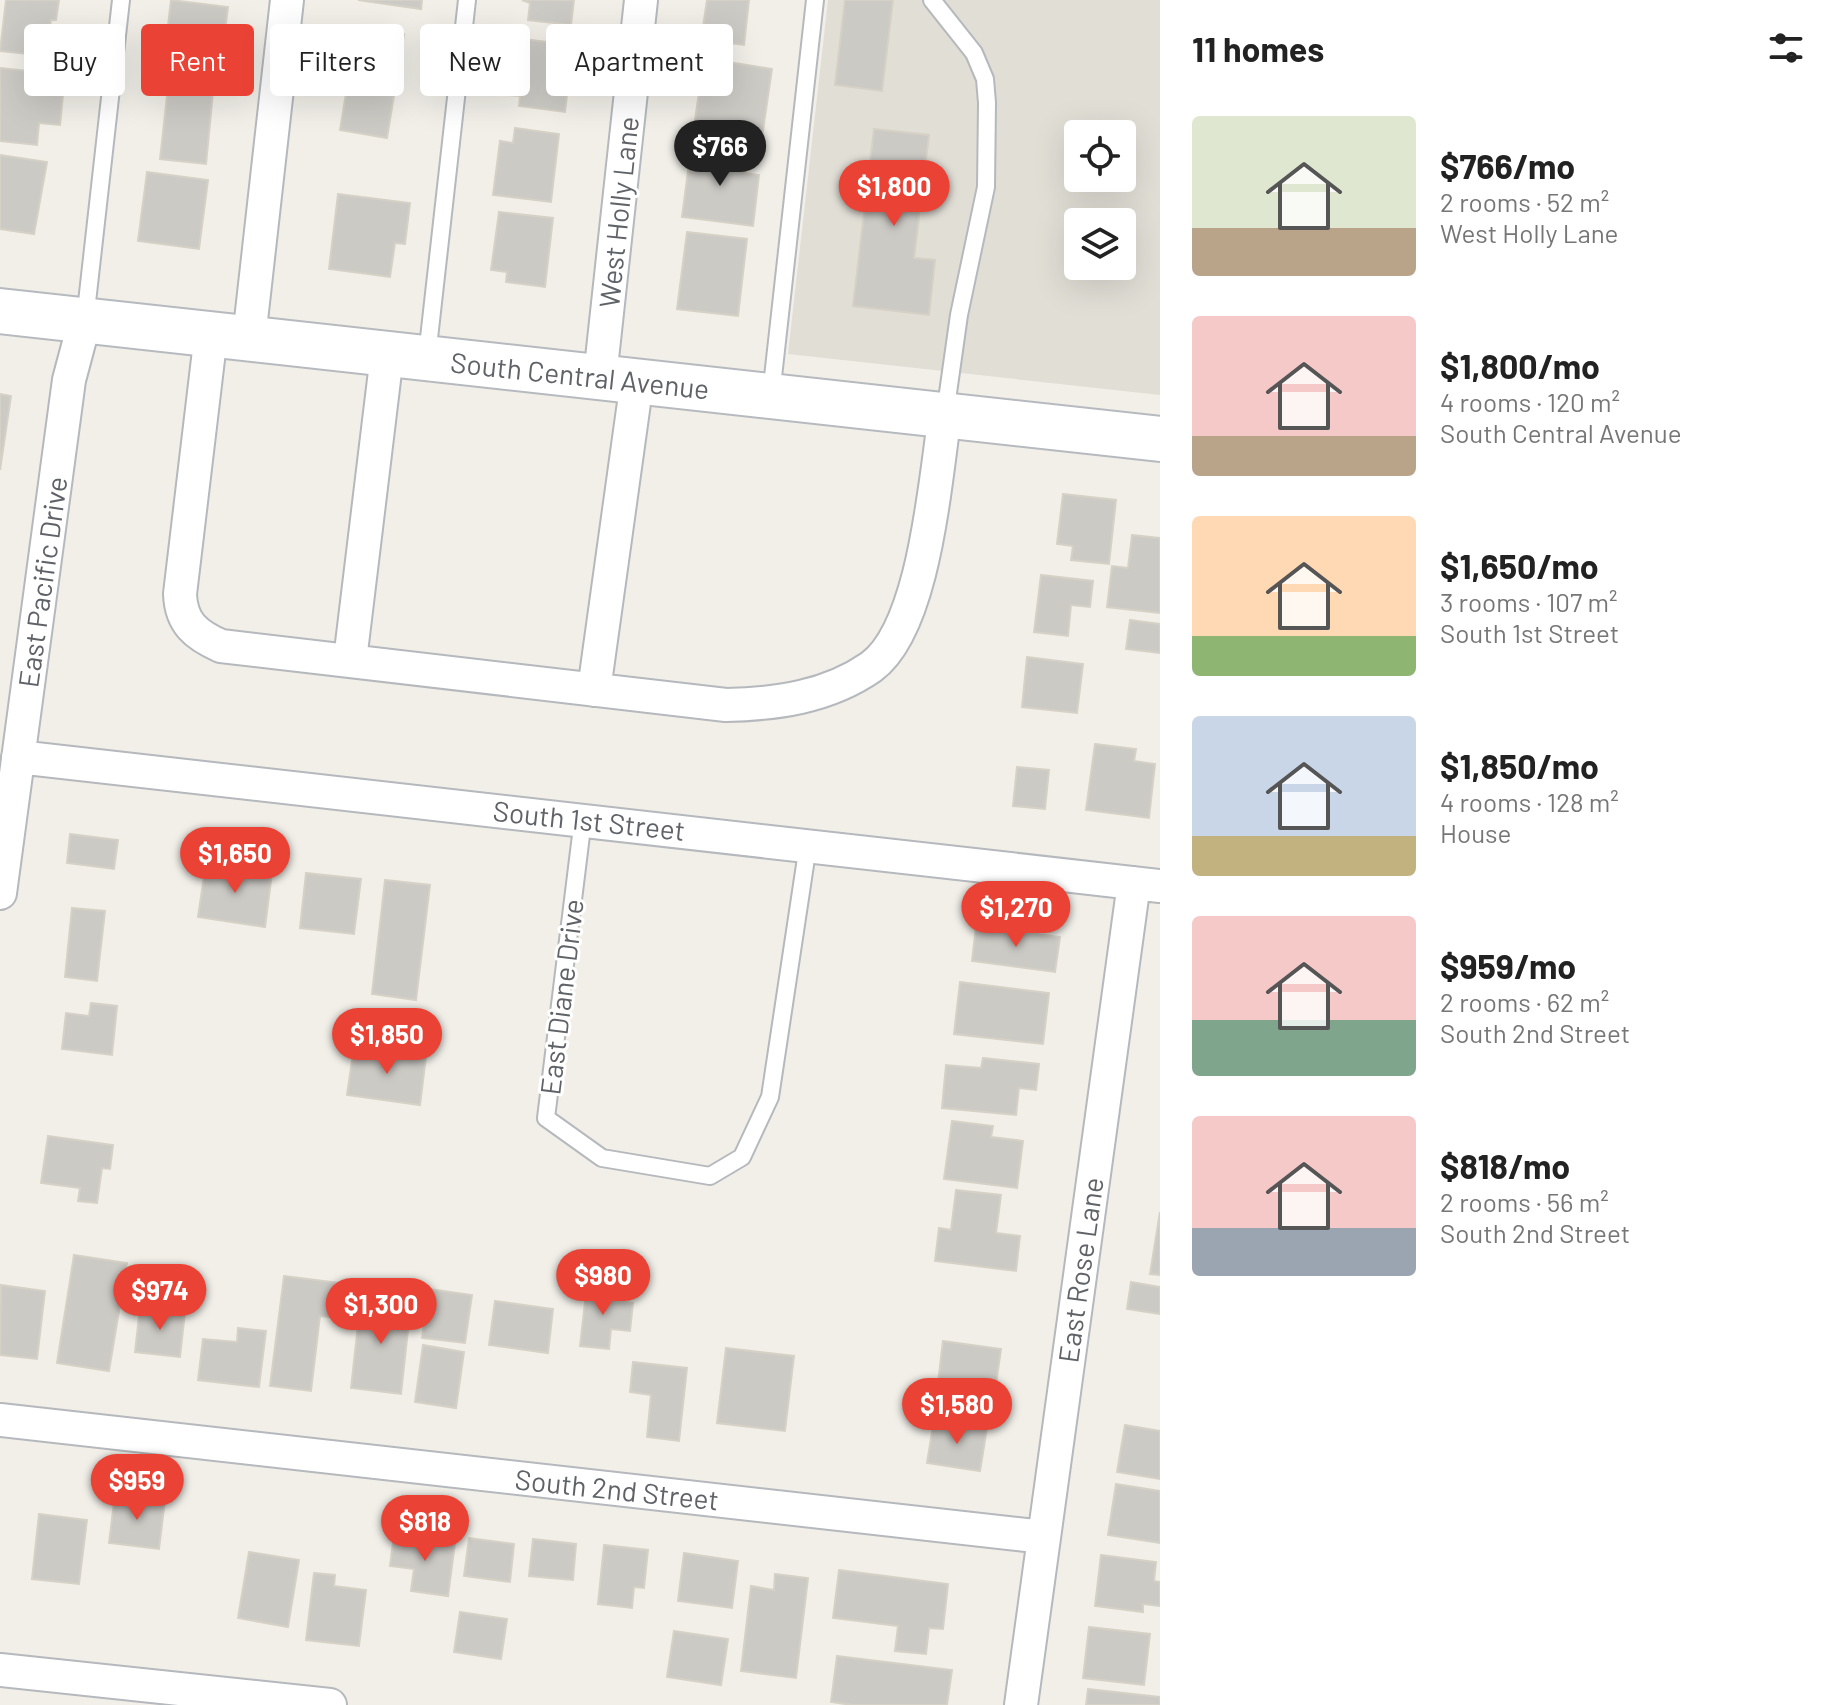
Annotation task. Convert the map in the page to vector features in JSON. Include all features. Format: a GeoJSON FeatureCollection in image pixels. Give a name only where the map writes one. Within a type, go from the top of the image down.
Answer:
{"type":"FeatureCollection","features":[{"type":"Feature","properties":{"kind":"street"},"geometry":{"type":"LineString","coordinates":[[287,0],[230,336],[180,594],[181,611],[188,626],[204,639],[221,646],[726,705],[749,705],[815,694],[873,666],[894,643],[914,591],[945,415]]}},
{"type":"Feature","properties":{"kind":"street","name":"West Holly Lane"},"geometry":{"type":"LineString","coordinates":[[594,690],[618,379],[641,0]]}},
{"type":"Feature","properties":{"kind":"street","name":"South Central Avenue"},"geometry":{"type":"LineString","coordinates":[[0,311],[1160,439]]}},
{"type":"Feature","properties":{"kind":"street","name":"East Pacific Drive"},"geometry":{"type":"LineString","coordinates":[[0,893],[69,380],[85,320]]}},
{"type":"Feature","properties":{"kind":"street"},"geometry":{"type":"LineString","coordinates":[[350,660],[407,356]]}},
{"type":"Feature","properties":{"kind":"street","name":"South 1st Street"},"geometry":{"type":"LineString","coordinates":[[18,757],[1147,885]]}},
{"type":"Feature","properties":{"kind":"street","name":"East Rose Lane"},"geometry":{"type":"LineString","coordinates":[[1021,1705],[1044,1537],[1147,885]]}},
{"type":"Feature","properties":{"kind":"street","name":"South 2nd Street"},"geometry":{"type":"LineString","coordinates":[[0,1420],[1044,1537]]}},
{"type":"Feature","properties":{"kind":"street"},"geometry":{"type":"LineString","coordinates":[[0,1670],[330,1705]]}},
{"type":"Feature","properties":{"kind":"lane"},"geometry":{"type":"LineString","coordinates":[[85,320],[121,0]]}},
{"type":"Feature","properties":{"kind":"lane"},"geometry":{"type":"LineString","coordinates":[[407,356],[467,0]]}},
{"type":"Feature","properties":{"kind":"lane"},"geometry":{"type":"LineString","coordinates":[[771,396],[815,0]]}},
{"type":"Feature","properties":{"kind":"lane"},"geometry":{"type":"LineString","coordinates":[[932,0],[974,53],[985,79],[987,103],[986,187],[959,315],[945,415]]}},
{"type":"Feature","properties":{"kind":"lane","name":"East Diane Drive"},"geometry":{"type":"LineString","coordinates":[[583,819],[546,1118],[602,1158],[710,1176],[742,1157],[770,1097],[808,845]]}},
{"type":"Feature","properties":{"kind":"shaded area"},"geometry":{"type":"Polygon","coordinates":[[[828,0],[1160,0],[1160,395],[788,354],[828,0]]]}},
{"type":"Feature","properties":{"kind":"building"},"geometry":{"type":"Polygon","coordinates":[[[6,0],[59,0],[56,20],[51,20],[50,24],[24,24],[24,54],[0,51],[6,0]]]}},
{"type":"Feature","properties":{"kind":"building"},"geometry":{"type":"Polygon","coordinates":[[[171,0],[228,7],[226,24],[168,24],[171,0]]]}},
{"type":"Feature","properties":{"kind":"building"},"geometry":{"type":"Polygon","coordinates":[[[358,0],[422,0],[421,9],[358,0]]]}},
{"type":"Feature","properties":{"kind":"building"},"geometry":{"type":"Polygon","coordinates":[[[522,0],[574,0],[571,24],[528,20],[530,3],[522,0]]]}},
{"type":"Feature","properties":{"kind":"building"},"geometry":{"type":"Polygon","coordinates":[[[707,0],[749,0],[744,45],[733,44],[733,24],[703,24],[707,0]]]}},
{"type":"Feature","properties":{"kind":"building"},"geometry":{"type":"Polygon","coordinates":[[[845,0],[893,0],[882,91],[835,85],[845,0]]]}},
{"type":"Feature","properties":{"kind":"building"},"geometry":{"type":"Polygon","coordinates":[[[530,40],[546,42],[546,96],[567,96],[565,112],[519,106],[520,96],[530,96],[530,40]]]}},
{"type":"Feature","properties":{"kind":"building"},"geometry":{"type":"Polygon","coordinates":[[[733,63],[772,69],[762,137],[694,127],[698,96],[733,96],[733,63]]]}},
{"type":"Feature","properties":{"kind":"building"},"geometry":{"type":"Polygon","coordinates":[[[0,68],[24,71],[24,96],[63,96],[60,125],[39,123],[37,145],[0,141],[0,68]]]}},
{"type":"Feature","properties":{"kind":"building"},"geometry":{"type":"Polygon","coordinates":[[[167,96],[213,96],[206,164],[160,159],[167,96]]]}},
{"type":"Feature","properties":{"kind":"building"},"geometry":{"type":"Polygon","coordinates":[[[346,96],[394,96],[387,138],[340,130],[346,96]]]}},
{"type":"Feature","properties":{"kind":"building"},"geometry":{"type":"Polygon","coordinates":[[[515,128],[559,134],[551,202],[493,195],[500,141],[513,143],[515,128]]]}},
{"type":"Feature","properties":{"kind":"building"},"geometry":{"type":"Polygon","coordinates":[[[874,129],[929,135],[914,258],[935,260],[929,315],[853,306],[874,129]]]}},
{"type":"Feature","properties":{"kind":"building"},"geometry":{"type":"Polygon","coordinates":[[[691,148],[747,155],[745,173],[759,175],[753,226],[682,217],[691,148]]]}},
{"type":"Feature","properties":{"kind":"building"},"geometry":{"type":"Polygon","coordinates":[[[0,155],[47,162],[34,234],[0,229],[0,155]]]}},
{"type":"Feature","properties":{"kind":"building"},"geometry":{"type":"Polygon","coordinates":[[[147,172],[208,180],[199,249],[138,241],[147,172]]]}},
{"type":"Feature","properties":{"kind":"building"},"geometry":{"type":"Polygon","coordinates":[[[338,194],[410,203],[405,244],[395,243],[390,277],[329,269],[338,194]]]}},
{"type":"Feature","properties":{"kind":"building"},"geometry":{"type":"Polygon","coordinates":[[[499,212],[553,218],[545,287],[506,282],[507,272],[491,270],[499,212]]]}},
{"type":"Feature","properties":{"kind":"building"},"geometry":{"type":"Polygon","coordinates":[[[687,232],[747,239],[738,316],[677,309],[687,232]]]}},
{"type":"Feature","properties":{"kind":"building"},"geometry":{"type":"Polygon","coordinates":[[[0,394],[11,396],[0,470],[0,394]]]}},
{"type":"Feature","properties":{"kind":"building"},"geometry":{"type":"Polygon","coordinates":[[[1063,494],[1116,500],[1109,564],[1071,560],[1073,546],[1057,544],[1063,494]]]}},
{"type":"Feature","properties":{"kind":"building"},"geometry":{"type":"Polygon","coordinates":[[[1132,535],[1160,538],[1160,613],[1107,607],[1112,566],[1128,568],[1132,535]]]}},
{"type":"Feature","properties":{"kind":"building"},"geometry":{"type":"Polygon","coordinates":[[[1041,575],[1093,581],[1090,607],[1071,605],[1068,636],[1034,632],[1041,575]]]}},
{"type":"Feature","properties":{"kind":"building"},"geometry":{"type":"Polygon","coordinates":[[[1130,620],[1160,624],[1160,653],[1126,649],[1130,620]]]}},
{"type":"Feature","properties":{"kind":"building"},"geometry":{"type":"Polygon","coordinates":[[[1027,657],[1083,664],[1077,713],[1022,707],[1027,657]]]}},
{"type":"Feature","properties":{"kind":"building"},"geometry":{"type":"Polygon","coordinates":[[[1095,744],[1136,749],[1134,761],[1155,764],[1149,818],[1086,810],[1095,744]]]}},
{"type":"Feature","properties":{"kind":"building"},"geometry":{"type":"Polygon","coordinates":[[[1017,767],[1049,770],[1045,809],[1013,806],[1017,767]]]}},
{"type":"Feature","properties":{"kind":"building"},"geometry":{"type":"Polygon","coordinates":[[[70,834],[118,840],[114,869],[67,863],[70,834]]]}},
{"type":"Feature","properties":{"kind":"building"},"geometry":{"type":"Polygon","coordinates":[[[206,863],[272,873],[265,927],[198,917],[206,863]]]}},
{"type":"Feature","properties":{"kind":"building"},"geometry":{"type":"Polygon","coordinates":[[[306,873],[361,879],[354,934],[300,928],[306,873]]]}},
{"type":"Feature","properties":{"kind":"building"},"geometry":{"type":"Polygon","coordinates":[[[385,880],[430,885],[416,1000],[372,994],[385,880]]]}},
{"type":"Feature","properties":{"kind":"building"},"geometry":{"type":"Polygon","coordinates":[[[72,908],[105,911],[97,981],[65,977],[72,908]]]}},
{"type":"Feature","properties":{"kind":"building"},"geometry":{"type":"Polygon","coordinates":[[[976,926],[1060,937],[1055,972],[972,961],[976,926]]]}},
{"type":"Feature","properties":{"kind":"building"},"geometry":{"type":"Polygon","coordinates":[[[960,982],[1049,993],[1043,1044],[954,1034],[960,982]]]}},
{"type":"Feature","properties":{"kind":"building"},"geometry":{"type":"Polygon","coordinates":[[[91,1003],[117,1006],[112,1055],[62,1049],[66,1013],[89,1016],[91,1003]]]}},
{"type":"Feature","properties":{"kind":"building"},"geometry":{"type":"Polygon","coordinates":[[[354,1047],[426,1056],[420,1105],[347,1095],[354,1047]]]}},
{"type":"Feature","properties":{"kind":"building"},"geometry":{"type":"Polygon","coordinates":[[[983,1058],[1039,1064],[1036,1090],[1019,1088],[1016,1115],[942,1108],[946,1065],[981,1068],[983,1058]]]}},
{"type":"Feature","properties":{"kind":"building"},"geometry":{"type":"Polygon","coordinates":[[[952,1121],[993,1126],[991,1137],[1023,1141],[1017,1188],[944,1179],[952,1121]]]}},
{"type":"Feature","properties":{"kind":"building"},"geometry":{"type":"Polygon","coordinates":[[[48,1136],[113,1145],[110,1169],[102,1168],[97,1203],[78,1201],[80,1188],[41,1183],[48,1136]]]}},
{"type":"Feature","properties":{"kind":"building"},"geometry":{"type":"Polygon","coordinates":[[[956,1190],[1001,1195],[996,1233],[1020,1236],[1016,1271],[935,1261],[939,1228],[951,1230],[956,1190]]]}},
{"type":"Feature","properties":{"kind":"building"},"geometry":{"type":"Polygon","coordinates":[[[1160,1212],[1160,1275],[1150,1274],[1160,1212]]]}},
{"type":"Feature","properties":{"kind":"building"},"geometry":{"type":"Polygon","coordinates":[[[74,1255],[127,1263],[109,1371],[57,1363],[74,1255]]]}},
{"type":"Feature","properties":{"kind":"building"},"geometry":{"type":"Polygon","coordinates":[[[284,1276],[348,1284],[344,1319],[320,1316],[311,1391],[270,1386],[284,1276]]]}},
{"type":"Feature","properties":{"kind":"building"},"geometry":{"type":"Polygon","coordinates":[[[1131,1282],[1160,1287],[1160,1314],[1127,1309],[1131,1282]]]}},
{"type":"Feature","properties":{"kind":"building"},"geometry":{"type":"Polygon","coordinates":[[[587,1284],[611,1286],[609,1301],[633,1303],[630,1331],[611,1329],[609,1349],[580,1346],[587,1284]]]}},
{"type":"Feature","properties":{"kind":"building"},"geometry":{"type":"Polygon","coordinates":[[[1,1285],[45,1291],[37,1359],[0,1355],[1,1285]]]}},
{"type":"Feature","properties":{"kind":"building"},"geometry":{"type":"Polygon","coordinates":[[[429,1289],[472,1295],[465,1343],[422,1338],[429,1289]]]}},
{"type":"Feature","properties":{"kind":"building"},"geometry":{"type":"Polygon","coordinates":[[[361,1298],[411,1303],[401,1394],[351,1388],[361,1298]]]}},
{"type":"Feature","properties":{"kind":"building"},"geometry":{"type":"Polygon","coordinates":[[[495,1301],[553,1309],[548,1353],[489,1345],[495,1301]]]}},
{"type":"Feature","properties":{"kind":"building"},"geometry":{"type":"Polygon","coordinates":[[[140,1307],[185,1312],[180,1357],[135,1352],[140,1307]]]}},
{"type":"Feature","properties":{"kind":"building"},"geometry":{"type":"Polygon","coordinates":[[[238,1328],[266,1331],[259,1387],[198,1380],[203,1339],[237,1342],[238,1328]]]}},
{"type":"Feature","properties":{"kind":"building"},"geometry":{"type":"Polygon","coordinates":[[[943,1341],[1001,1349],[995,1391],[938,1383],[943,1341]]]}},
{"type":"Feature","properties":{"kind":"building"},"geometry":{"type":"Polygon","coordinates":[[[423,1345],[464,1352],[456,1408],[415,1402],[423,1345]]]}},
{"type":"Feature","properties":{"kind":"building"},"geometry":{"type":"Polygon","coordinates":[[[726,1348],[794,1356],[785,1431],[717,1423],[726,1348]]]}},
{"type":"Feature","properties":{"kind":"building"},"geometry":{"type":"Polygon","coordinates":[[[633,1362],[687,1368],[679,1441],[647,1437],[651,1395],[630,1392],[633,1362]]]}},
{"type":"Feature","properties":{"kind":"building"},"geometry":{"type":"Polygon","coordinates":[[[934,1420],[987,1428],[980,1471],[927,1463],[934,1420]]]}},
{"type":"Feature","properties":{"kind":"building"},"geometry":{"type":"Polygon","coordinates":[[[1125,1425],[1160,1431],[1160,1479],[1117,1472],[1125,1425]]]}},
{"type":"Feature","properties":{"kind":"building"},"geometry":{"type":"Polygon","coordinates":[[[1116,1484],[1160,1491],[1160,1543],[1108,1535],[1116,1484]]]}},
{"type":"Feature","properties":{"kind":"building"},"geometry":{"type":"Polygon","coordinates":[[[115,1494],[165,1500],[159,1549],[109,1543],[115,1494]]]}},
{"type":"Feature","properties":{"kind":"building"},"geometry":{"type":"Polygon","coordinates":[[[39,1514],[87,1520],[79,1584],[32,1579],[39,1514]]]}},
{"type":"Feature","properties":{"kind":"building"},"geometry":{"type":"Polygon","coordinates":[[[394,1535],[455,1543],[448,1596],[411,1591],[414,1569],[390,1566],[394,1535]]]}},
{"type":"Feature","properties":{"kind":"building"},"geometry":{"type":"Polygon","coordinates":[[[469,1538],[514,1544],[510,1582],[464,1576],[469,1538]]]}},
{"type":"Feature","properties":{"kind":"building"},"geometry":{"type":"Polygon","coordinates":[[[533,1539],[576,1544],[573,1580],[529,1576],[533,1539]]]}},
{"type":"Feature","properties":{"kind":"building"},"geometry":{"type":"Polygon","coordinates":[[[604,1545],[648,1550],[644,1588],[634,1587],[632,1608],[598,1604],[604,1545]]]}},
{"type":"Feature","properties":{"kind":"building"},"geometry":{"type":"Polygon","coordinates":[[[249,1552],[299,1560],[288,1627],[238,1618],[249,1552]]]}},
{"type":"Feature","properties":{"kind":"building"},"geometry":{"type":"Polygon","coordinates":[[[684,1553],[738,1561],[732,1608],[678,1601],[684,1553]]]}},
{"type":"Feature","properties":{"kind":"building"},"geometry":{"type":"Polygon","coordinates":[[[1101,1555],[1156,1562],[1154,1581],[1160,1582],[1160,1606],[1143,1604],[1143,1612],[1095,1606],[1101,1555]]]}},
{"type":"Feature","properties":{"kind":"building"},"geometry":{"type":"Polygon","coordinates":[[[839,1570],[948,1584],[943,1629],[929,1628],[926,1654],[895,1651],[898,1626],[833,1618],[839,1570]]]}},
{"type":"Feature","properties":{"kind":"building"},"geometry":{"type":"Polygon","coordinates":[[[314,1573],[335,1575],[334,1586],[366,1590],[359,1646],[306,1640],[314,1573]]]}},
{"type":"Feature","properties":{"kind":"building"},"geometry":{"type":"Polygon","coordinates":[[[775,1574],[808,1578],[796,1678],[741,1671],[751,1586],[774,1590],[775,1574]]]}},
{"type":"Feature","properties":{"kind":"building"},"geometry":{"type":"Polygon","coordinates":[[[460,1612],[507,1619],[501,1659],[454,1652],[460,1612]]]}},
{"type":"Feature","properties":{"kind":"building"},"geometry":{"type":"Polygon","coordinates":[[[1089,1627],[1150,1634],[1144,1685],[1083,1678],[1089,1627]]]}},
{"type":"Feature","properties":{"kind":"building"},"geometry":{"type":"Polygon","coordinates":[[[674,1631],[728,1639],[721,1685],[667,1677],[674,1631]]]}},
{"type":"Feature","properties":{"kind":"building"},"geometry":{"type":"Polygon","coordinates":[[[837,1656],[952,1670],[947,1705],[852,1705],[831,1702],[837,1656]]]}},
{"type":"Feature","properties":{"kind":"building"},"geometry":{"type":"Polygon","coordinates":[[[1088,1689],[1160,1697],[1160,1705],[1086,1705],[1088,1689]]]}}]}
